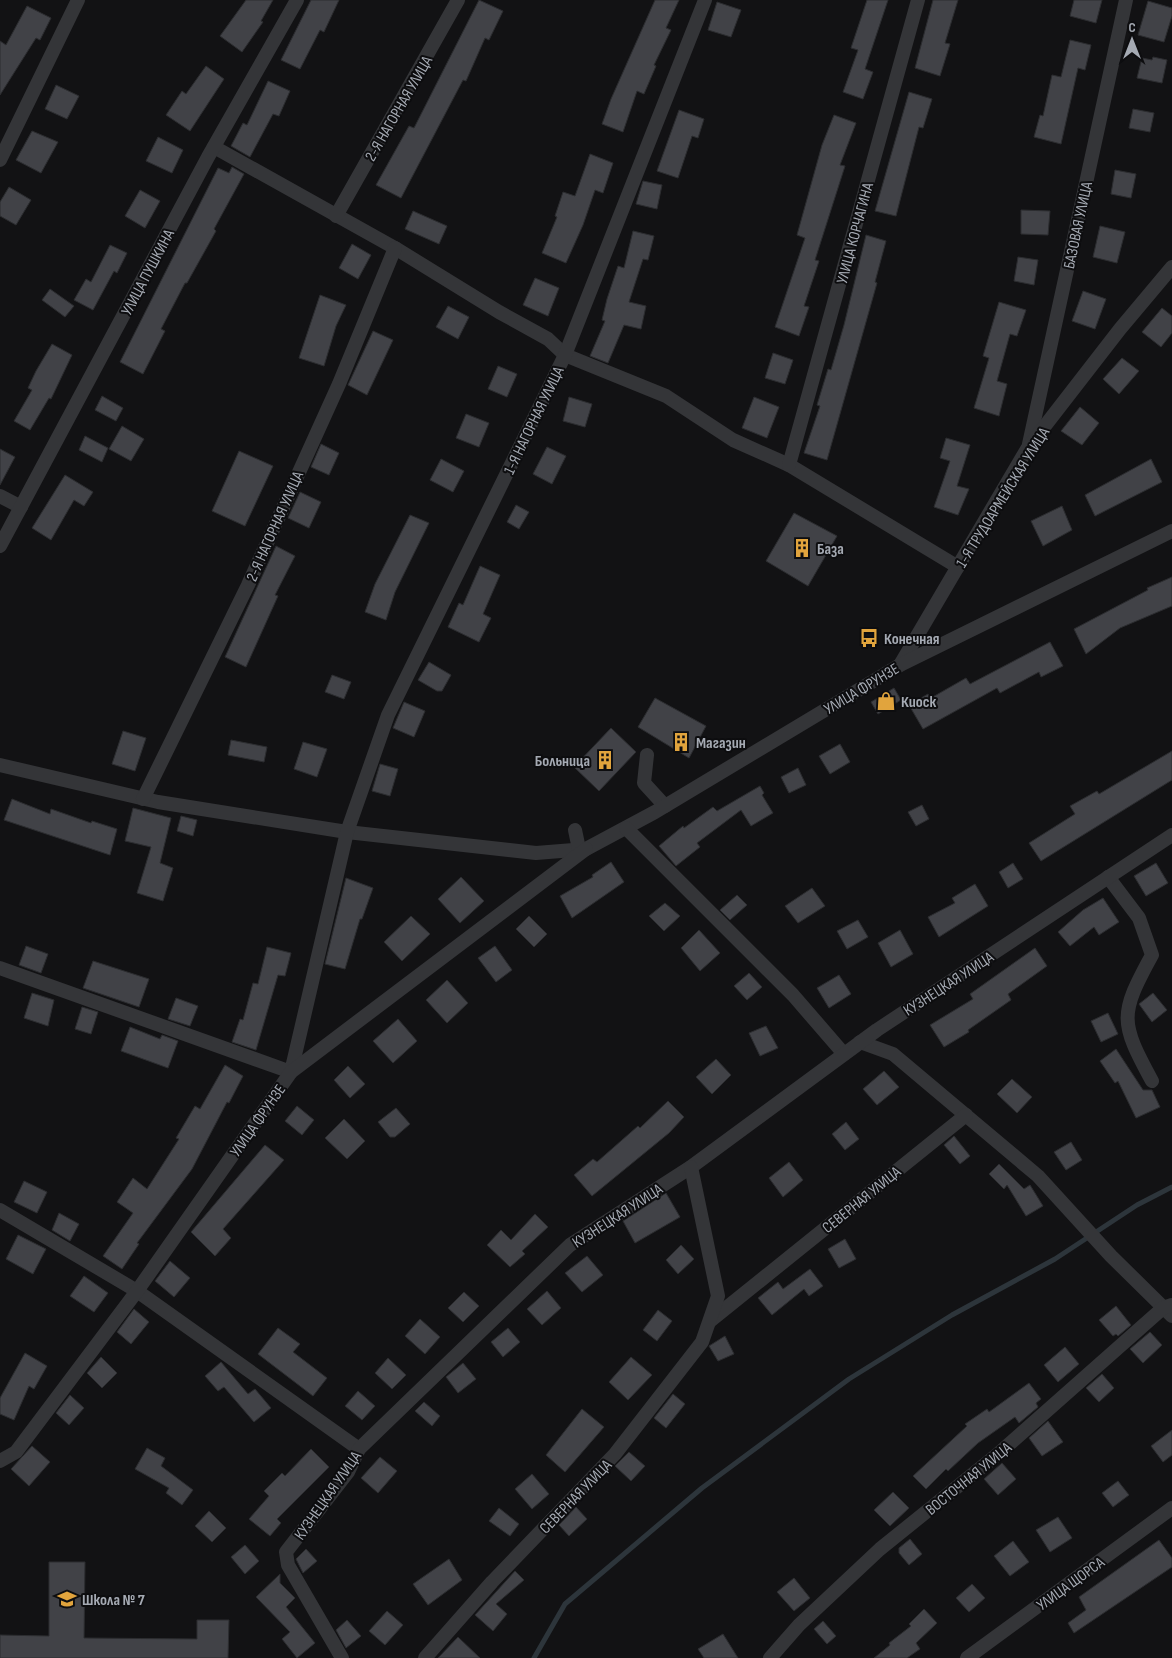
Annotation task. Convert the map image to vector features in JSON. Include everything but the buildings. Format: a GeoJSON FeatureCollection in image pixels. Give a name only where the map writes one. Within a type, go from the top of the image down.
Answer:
{"type":"FeatureCollection","features":[{"type":"Feature","properties":{"kind":"street"},"geometry":{"type":"LineString","coordinates":[[0,160],[78,0]]}},
{"type":"Feature","properties":{"kind":"street","name":"УЛИЦА ПУШКИНА"},"geometry":{"type":"LineString","coordinates":[[0,546],[214,147],[297,0]]}},
{"type":"Feature","properties":{"kind":"street","name":"2-Я НАГОРНАЯ УЛИЦА"},"geometry":{"type":"LineString","coordinates":[[336,216],[458,0]]}},
{"type":"Feature","properties":{"kind":"street","name":"1-Я НАГОРНАЯ УЛИЦА"},"geometry":{"type":"LineString","coordinates":[[291,1072],[347,832],[388,715],[565,355],[705,0]]}},
{"type":"Feature","properties":{"kind":"street","name":"УЛИЦА КОРЧАГИНА"},"geometry":{"type":"LineString","coordinates":[[789,465],[918,0]]}},
{"type":"Feature","properties":{"kind":"street","name":"БАЗОВАЯ УЛИЦА"},"geometry":{"type":"LineString","coordinates":[[1028,449],[1126,0]]}},
{"type":"Feature","properties":{"kind":"street"},"geometry":{"type":"LineString","coordinates":[[214,147],[396,248],[499,312],[548,339],[565,355],[666,396],[733,440],[789,465],[958,567]]}},
{"type":"Feature","properties":{"kind":"street","name":"2-Я НАГОРНАЯ УЛИЦА"},"geometry":{"type":"LineString","coordinates":[[143,799],[248,585],[339,384],[396,248]]}},
{"type":"Feature","properties":{"kind":"street","name":"1-Я ТРУДОАРМЕЙСКАЯ УЛИЦА"},"geometry":{"type":"LineString","coordinates":[[900,665],[1028,449],[1120,329],[1172,267]]}},
{"type":"Feature","properties":{"kind":"street"},"geometry":{"type":"LineString","coordinates":[[0,496],[21,507]]}},
{"type":"Feature","properties":{"kind":"street","name":"УЛИЦА ФРУНЗЕ"},"geometry":{"type":"LineString","coordinates":[[0,1461],[16,1452],[137,1291],[291,1072],[583,849],[665,806],[900,665],[1172,530]]}},
{"type":"Feature","properties":{"kind":"street"},"geometry":{"type":"LineString","coordinates":[[647,755],[644,783],[665,806]]}},
{"type":"Feature","properties":{"kind":"street","name":"УЛИЦА ФРУНЗЕ"},"geometry":{"type":"LineString","coordinates":[[0,765],[143,799],[347,832],[536,853],[583,849]]}},
{"type":"Feature","properties":{"kind":"street"},"geometry":{"type":"LineString","coordinates":[[626,828],[793,995],[844,1054]]}},
{"type":"Feature","properties":{"kind":"street"},"geometry":{"type":"LineString","coordinates":[[575,830],[583,849]]}},
{"type":"Feature","properties":{"kind":"street","name":"КУЗНЕЦКАЯ УЛИЦА"},"geometry":{"type":"LineString","coordinates":[[342,1658],[288,1565],[286,1552],[348,1472],[359,1449],[570,1245],[691,1167],[860,1042],[1172,835]]}},
{"type":"Feature","properties":{"kind":"street"},"geometry":{"type":"LineString","coordinates":[[1108,877],[1139,918],[1152,955],[1134,988],[1126,1019],[1130,1042],[1152,1081]]}},
{"type":"Feature","properties":{"kind":"street"},"geometry":{"type":"LineString","coordinates":[[0,968],[291,1072]]}},
{"type":"Feature","properties":{"kind":"street"},"geometry":{"type":"LineString","coordinates":[[860,1042],[893,1054],[1038,1176],[1099,1242],[1169,1310]]}},
{"type":"Feature","properties":{"kind":"street","name":"СЕВЕРНАЯ УЛИЦА"},"geometry":{"type":"LineString","coordinates":[[709,1321],[966,1114]]}},
{"type":"Feature","properties":{"kind":"street","name":"СЕВЕРНАЯ УЛИЦА"},"geometry":{"type":"LineString","coordinates":[[425,1658],[492,1582],[615,1454],[702,1342],[718,1296],[691,1167]]}},
{"type":"Feature","properties":{"kind":"street"},"geometry":{"type":"LineString","coordinates":[[0,1210],[137,1291],[359,1449]]}},
{"type":"Feature","properties":{"kind":"street","name":"ВОСТОЧНАЯ УЛИЦА"},"geometry":{"type":"LineString","coordinates":[[770,1658],[799,1625],[880,1549],[998,1454],[1169,1310]]}},
{"type":"Feature","properties":{"kind":"street","name":"УЛИЦА ЩОРСА"},"geometry":{"type":"LineString","coordinates":[[968,1658],[1172,1508]]}},
{"type":"Feature","properties":{"kind":"waterway"},"geometry":{"type":"LineString","coordinates":[[534,1658],[565,1604],[702,1488],[849,1379],[952,1315],[1055,1259],[1137,1205],[1172,1187]]}},
{"type":"Feature","properties":{"kind":"place","name":"База"},"geometry":{"type":"Point","coordinates":[802,548]}},
{"type":"Feature","properties":{"kind":"place","name":"Конечная"},"geometry":{"type":"Point","coordinates":[869,638]}},
{"type":"Feature","properties":{"kind":"place","name":"Киоск"},"geometry":{"type":"Point","coordinates":[886,701]}},
{"type":"Feature","properties":{"kind":"place","name":"Магазин"},"geometry":{"type":"Point","coordinates":[681,742]}},
{"type":"Feature","properties":{"kind":"place","name":"Больница"},"geometry":{"type":"Point","coordinates":[605,760]}},
{"type":"Feature","properties":{"kind":"place","name":"Школа № 7"},"geometry":{"type":"Point","coordinates":[67,1599]}}]}
